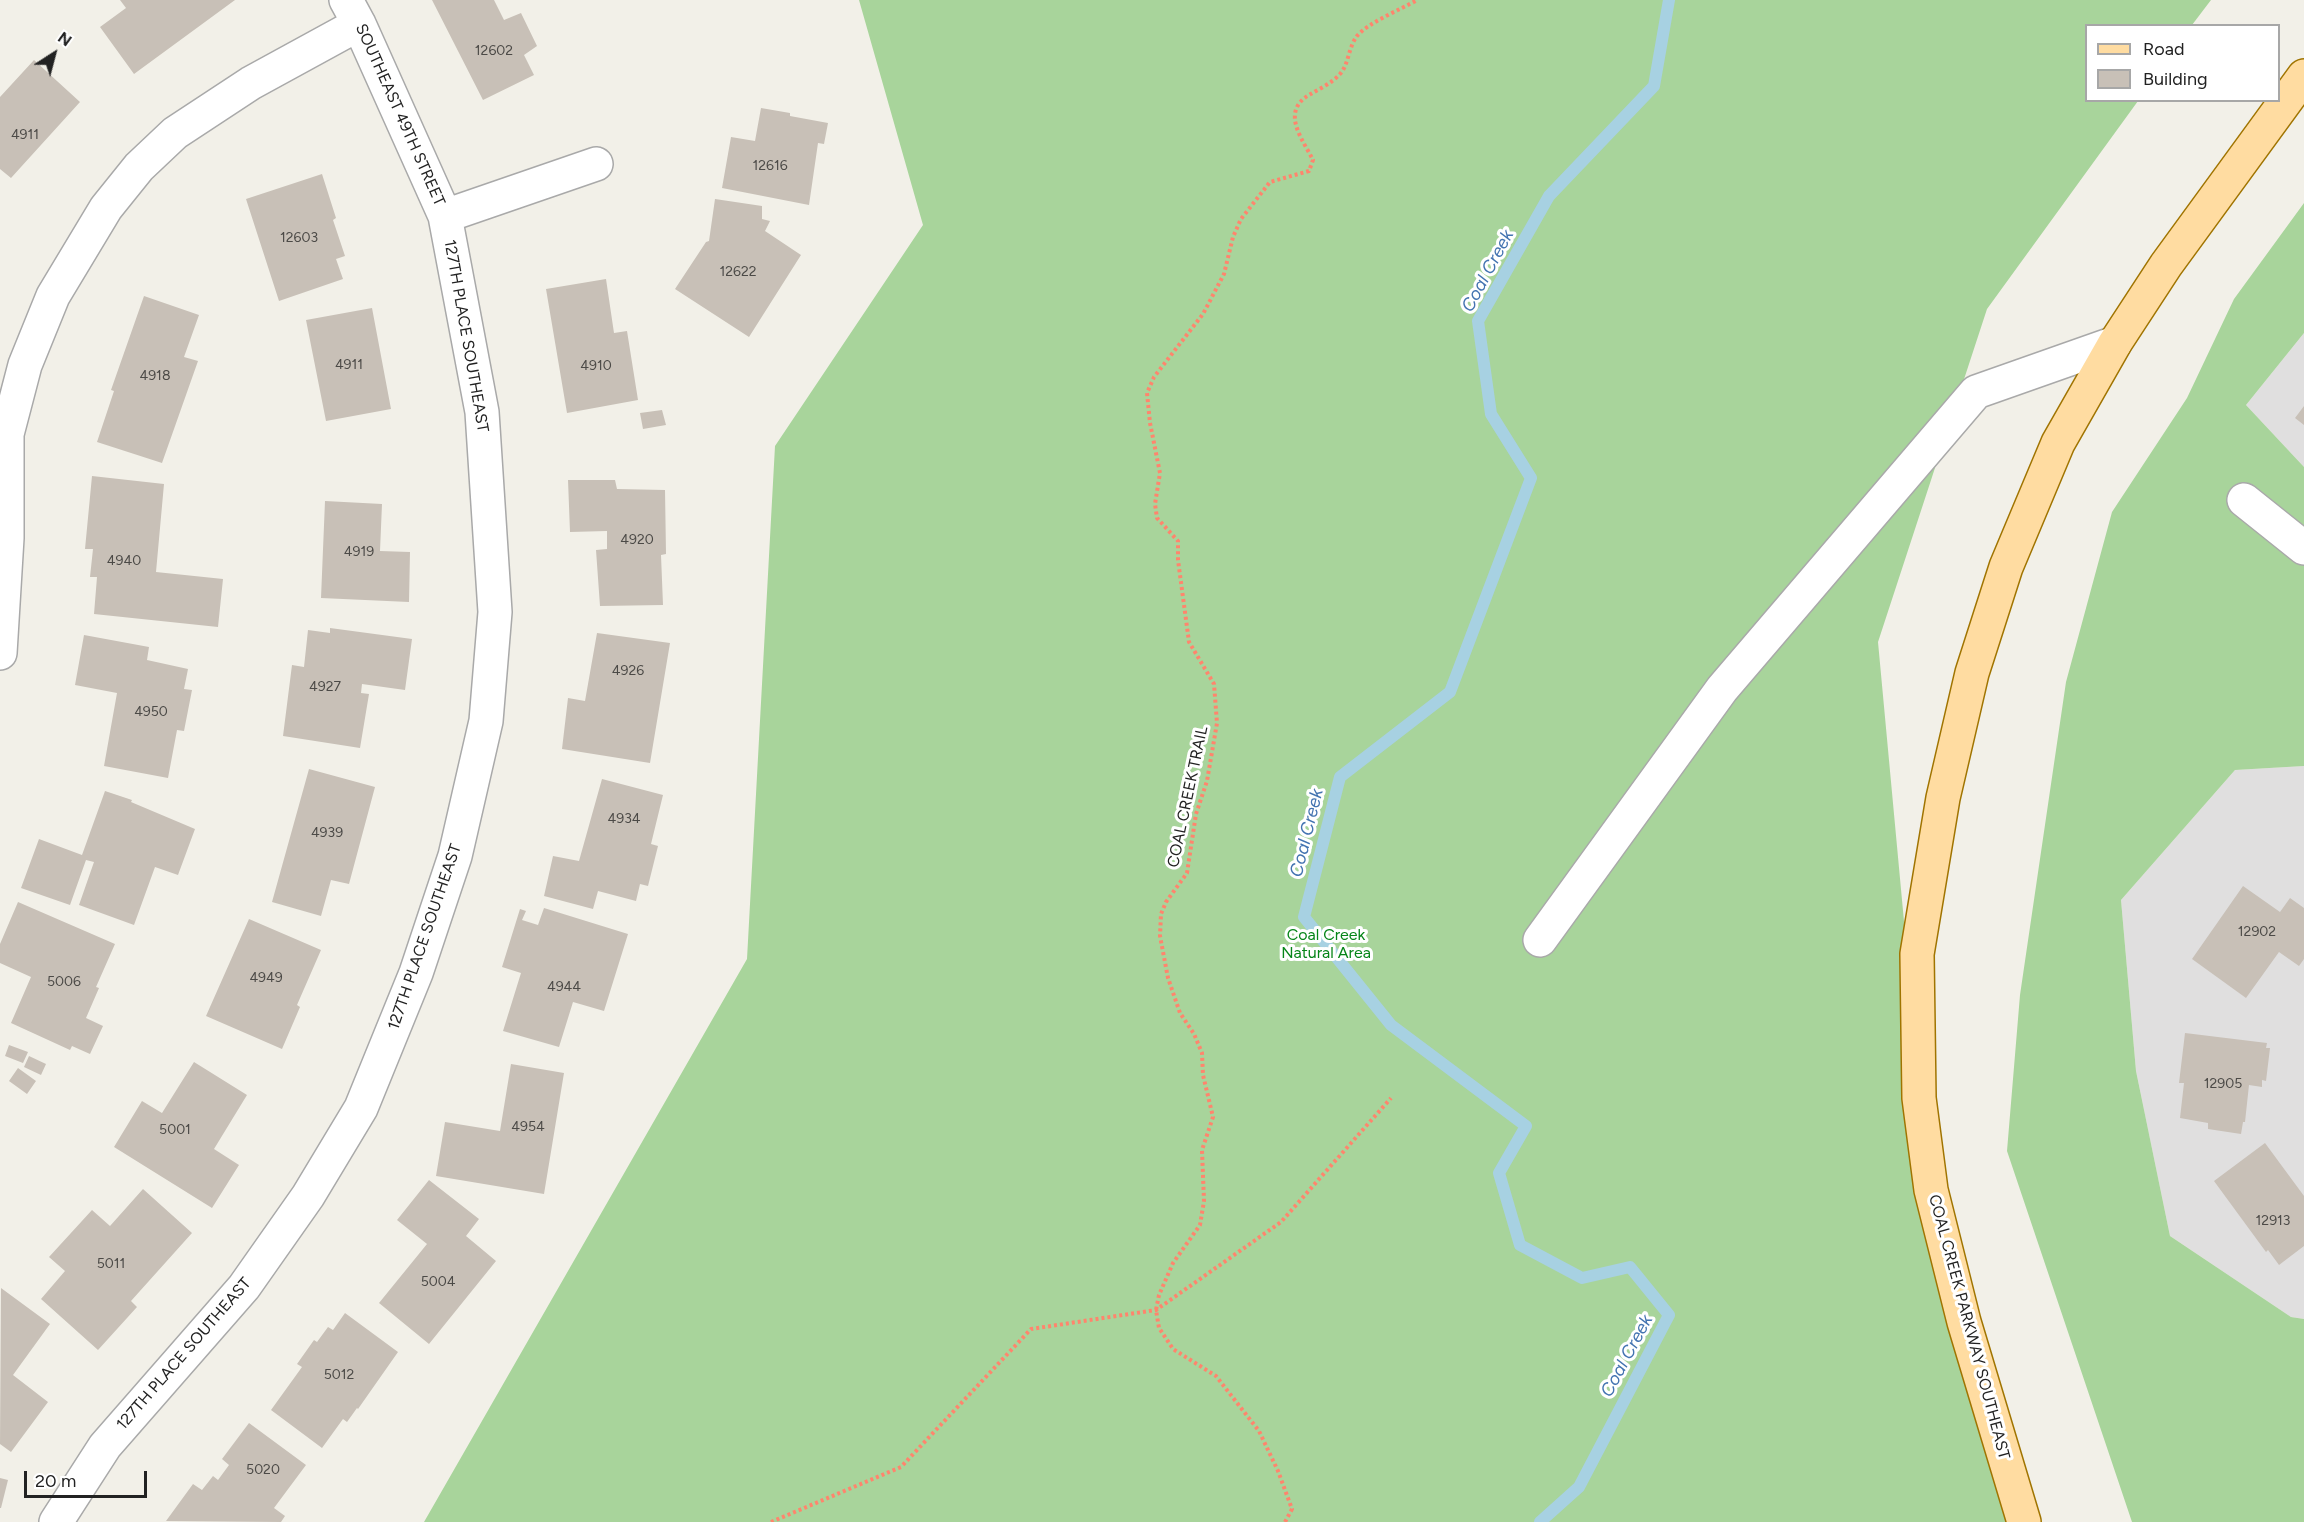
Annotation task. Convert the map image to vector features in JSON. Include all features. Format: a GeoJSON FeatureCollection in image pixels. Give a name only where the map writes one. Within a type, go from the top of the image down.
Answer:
{"type":"FeatureCollection","features":[{"type":"Feature","properties":{"kind":"main road","name":"COAL CREEK PARKWAY SOUTHEAST"},"geometry":{"type":"LineString","coordinates":[[2024,1522],[1964,1322],[1931,1190],[1919,1098],[1917,954],[1943,798],[1972,673],[2006,567],[2058,443],[2115,343],[2166,265],[2304,76]]}},
{"type":"Feature","properties":{"kind":"street","name":"SOUTHEAST 49TH STREET"},"geometry":{"type":"LineString","coordinates":[[353,12],[445,216],[596,164]]}},
{"type":"Feature","properties":{"kind":"street"},"geometry":{"type":"LineString","coordinates":[[0,653],[7,538],[7,434],[25,364],[53,296],[106,208],[139,167],[175,133],[353,12]]}},
{"type":"Feature","properties":{"kind":"street","name":"127TH PLACE SOUTHEAST"},"geometry":{"type":"LineString","coordinates":[[56,1522],[105,1446],[244,1287],[308,1196],[361,1108],[416,973],[455,856],[486,721],[495,612],[482,412],[445,216]]}},
{"type":"Feature","properties":{"kind":"street"},"geometry":{"type":"LineString","coordinates":[[1540,940],[1722,689],[1976,392],[2115,343]]}},
{"type":"Feature","properties":{"kind":"street"},"geometry":{"type":"LineString","coordinates":[[2244,500],[2304,548]]}},
{"type":"Feature","properties":{"kind":"path","name":"COAL CREEK TRAIL"},"geometry":{"type":"LineString","coordinates":[[1156,1310],[1159,1295],[1173,1263],[1200,1225],[1204,1201],[1202,1150],[1213,1117],[1203,1075],[1202,1053],[1180,1013],[1168,978],[1160,936],[1161,914],[1166,902],[1187,873],[1196,814],[1207,781],[1216,723],[1214,684],[1189,642],[1179,571],[1178,541],[1157,518],[1155,504],[1160,473],[1150,423],[1147,393],[1154,377],[1203,314],[1224,274],[1233,237],[1241,219],[1270,182],[1295,176],[1309,171],[1312,167],[1313,160],[1299,138],[1295,125],[1296,111],[1303,99],[1340,74],[1348,51],[1358,35],[1417,0]]}},
{"type":"Feature","properties":{"kind":"path"},"geometry":{"type":"LineString","coordinates":[[771,1522],[901,1467],[1031,1329],[1156,1310],[1281,1222],[1391,1098]]}},
{"type":"Feature","properties":{"kind":"path"},"geometry":{"type":"LineString","coordinates":[[1156,1310],[1159,1328],[1173,1349],[1216,1376],[1259,1431],[1278,1471],[1292,1509],[1285,1522]]}},
{"type":"Feature","properties":{"kind":"shaded area"},"geometry":{"type":"Polygon","coordinates":[[[2304,333],[2304,467],[2246,405],[2304,333]]]}},
{"type":"Feature","properties":{"kind":"shaded area"},"geometry":{"type":"Polygon","coordinates":[[[2304,766],[2304,1319],[2291,1317],[2170,1236],[2136,1071],[2121,900],[2235,770],[2304,766]]]}},
{"type":"Feature","properties":{"kind":"green space","name":"Coal Creek Natural Area"},"geometry":{"type":"Polygon","coordinates":[[[859,0],[2211,0],[2193,24],[2085,24],[2085,102],[2137,102],[1987,309],[1878,642],[1922,1115],[2017,1522],[424,1522],[747,959],[775,446],[923,225],[859,0]]]}},
{"type":"Feature","properties":{"kind":"green space"},"geometry":{"type":"Polygon","coordinates":[[[2304,203],[2304,333],[2246,405],[2304,467],[2304,766],[2235,770],[2121,900],[2136,1071],[2170,1236],[2291,1317],[2304,1319],[2304,1522],[2132,1522],[2007,1151],[2020,995],[2066,682],[2112,512],[2187,398],[2234,299],[2304,203]]]}},
{"type":"Feature","properties":{"kind":"building"},"geometry":{"type":"Polygon","coordinates":[[[120,0],[235,0],[134,74],[100,27],[126,8],[120,0]]]}},
{"type":"Feature","properties":{"kind":"building"},"geometry":{"type":"Polygon","coordinates":[[[432,0],[494,0],[504,20],[521,13],[537,46],[524,55],[534,75],[483,100],[432,0]]]}},
{"type":"Feature","properties":{"kind":"building"},"geometry":{"type":"Polygon","coordinates":[[[34,60],[80,102],[11,178],[0,169],[0,97],[34,60]]]}},
{"type":"Feature","properties":{"kind":"building"},"geometry":{"type":"Polygon","coordinates":[[[761,108],[828,123],[824,144],[818,143],[809,205],[722,188],[731,137],[755,141],[761,108]]]}},
{"type":"Feature","properties":{"kind":"building"},"geometry":{"type":"Polygon","coordinates":[[[322,174],[336,218],[333,220],[345,256],[336,259],[343,279],[279,301],[246,199],[322,174]]]}},
{"type":"Feature","properties":{"kind":"building"},"geometry":{"type":"Polygon","coordinates":[[[715,199],[762,206],[762,219],[770,221],[765,231],[801,255],[749,337],[675,289],[706,242],[709,241],[715,199]]]}},
{"type":"Feature","properties":{"kind":"building"},"geometry":{"type":"Polygon","coordinates":[[[606,279],[614,333],[627,331],[638,400],[567,413],[546,289],[606,279]]]}},
{"type":"Feature","properties":{"kind":"building"},"geometry":{"type":"Polygon","coordinates":[[[144,296],[199,315],[184,357],[198,361],[162,463],[97,442],[114,391],[111,390],[144,296]]]}},
{"type":"Feature","properties":{"kind":"building"},"geometry":{"type":"Polygon","coordinates":[[[372,308],[391,409],[326,421],[306,320],[372,308]]]}},
{"type":"Feature","properties":{"kind":"building"},"geometry":{"type":"Polygon","coordinates":[[[2304,406],[2304,425],[2295,418],[2304,406]]]}},
{"type":"Feature","properties":{"kind":"building"},"geometry":{"type":"Polygon","coordinates":[[[662,410],[666,425],[643,429],[640,413],[662,410]]]}},
{"type":"Feature","properties":{"kind":"building"},"geometry":{"type":"Polygon","coordinates":[[[92,476],[164,484],[156,572],[223,579],[218,627],[94,614],[97,577],[90,577],[93,549],[85,549],[92,476]]]}},
{"type":"Feature","properties":{"kind":"building"},"geometry":{"type":"Polygon","coordinates":[[[568,480],[615,480],[617,489],[665,490],[666,554],[661,555],[663,605],[600,606],[596,550],[607,549],[607,531],[570,532],[568,480]]]}},
{"type":"Feature","properties":{"kind":"building"},"geometry":{"type":"Polygon","coordinates":[[[325,501],[382,504],[380,551],[410,552],[409,602],[321,598],[325,501]]]}},
{"type":"Feature","properties":{"kind":"building"},"geometry":{"type":"Polygon","coordinates":[[[330,628],[412,639],[405,690],[362,684],[361,693],[369,694],[360,748],[283,736],[292,665],[304,667],[308,630],[330,633],[330,628]]]}},
{"type":"Feature","properties":{"kind":"building"},"geometry":{"type":"Polygon","coordinates":[[[597,633],[670,643],[650,763],[562,749],[568,698],[585,701],[597,633]]]}},
{"type":"Feature","properties":{"kind":"building"},"geometry":{"type":"Polygon","coordinates":[[[84,635],[149,647],[147,660],[188,669],[184,689],[192,690],[184,731],[177,730],[168,778],[104,766],[117,693],[75,685],[84,635]]]}},
{"type":"Feature","properties":{"kind":"building"},"geometry":{"type":"Polygon","coordinates":[[[309,769],[375,787],[349,884],[331,880],[321,916],[272,902],[309,769]]]}},
{"type":"Feature","properties":{"kind":"building"},"geometry":{"type":"Polygon","coordinates":[[[602,779],[663,795],[651,844],[658,846],[648,886],[640,884],[636,901],[598,891],[593,909],[544,896],[553,856],[579,861],[602,779]]]}},
{"type":"Feature","properties":{"kind":"building"},"geometry":{"type":"Polygon","coordinates":[[[105,791],[132,800],[131,802],[195,829],[178,875],[155,867],[134,925],[79,905],[94,862],[86,860],[70,905],[21,888],[39,839],[82,855],[105,791]]]}},
{"type":"Feature","properties":{"kind":"building"},"geometry":{"type":"Polygon","coordinates":[[[2243,886],[2280,912],[2290,898],[2304,908],[2304,959],[2299,966],[2279,952],[2246,998],[2192,959],[2243,886]]]}},
{"type":"Feature","properties":{"kind":"building"},"geometry":{"type":"Polygon","coordinates":[[[18,902],[115,944],[96,987],[99,988],[86,1018],[103,1026],[90,1054],[72,1046],[70,1050],[11,1023],[31,977],[0,963],[0,944],[18,902]]]}},
{"type":"Feature","properties":{"kind":"building"},"geometry":{"type":"Polygon","coordinates":[[[544,908],[628,934],[604,1011],[573,1002],[559,1047],[503,1031],[521,973],[502,967],[520,909],[526,911],[522,920],[538,925],[544,908]]]}},
{"type":"Feature","properties":{"kind":"building"},"geometry":{"type":"Polygon","coordinates":[[[249,919],[321,950],[297,1005],[300,1007],[282,1049],[206,1016],[249,919]]]}},
{"type":"Feature","properties":{"kind":"building"},"geometry":{"type":"Polygon","coordinates":[[[2185,1033],[2267,1043],[2266,1048],[2270,1048],[2266,1081],[2262,1080],[2262,1087],[2249,1085],[2245,1122],[2243,1122],[2241,1134],[2208,1129],[2208,1123],[2180,1118],[2184,1083],[2179,1083],[2185,1033]]]}},
{"type":"Feature","properties":{"kind":"building"},"geometry":{"type":"Polygon","coordinates":[[[9,1045],[28,1052],[23,1063],[5,1056],[9,1045]]]}},
{"type":"Feature","properties":{"kind":"building"},"geometry":{"type":"Polygon","coordinates":[[[29,1056],[46,1064],[41,1075],[24,1067],[29,1056]]]}},
{"type":"Feature","properties":{"kind":"building"},"geometry":{"type":"Polygon","coordinates":[[[194,1062],[247,1095],[214,1149],[239,1165],[212,1208],[114,1147],[142,1101],[162,1113],[194,1062]]]}},
{"type":"Feature","properties":{"kind":"building"},"geometry":{"type":"Polygon","coordinates":[[[511,1064],[564,1073],[544,1194],[436,1176],[445,1122],[500,1131],[511,1064]]]}},
{"type":"Feature","properties":{"kind":"building"},"geometry":{"type":"Polygon","coordinates":[[[18,1068],[36,1081],[27,1094],[9,1081],[18,1068]]]}},
{"type":"Feature","properties":{"kind":"building"},"geometry":{"type":"Polygon","coordinates":[[[2265,1143],[2304,1196],[2304,1246],[2279,1265],[2268,1250],[2266,1252],[2214,1181],[2265,1143]]]}},
{"type":"Feature","properties":{"kind":"building"},"geometry":{"type":"Polygon","coordinates":[[[429,1180],[479,1219],[466,1236],[496,1261],[429,1344],[379,1303],[427,1244],[397,1220],[429,1180]]]}},
{"type":"Feature","properties":{"kind":"building"},"geometry":{"type":"Polygon","coordinates":[[[143,1189],[192,1233],[131,1301],[137,1307],[98,1350],[41,1299],[65,1271],[49,1257],[92,1210],[110,1226],[143,1189]]]}},
{"type":"Feature","properties":{"kind":"building"},"geometry":{"type":"Polygon","coordinates":[[[1,1288],[50,1324],[13,1375],[48,1402],[11,1452],[0,1444],[1,1288]]]}},
{"type":"Feature","properties":{"kind":"building"},"geometry":{"type":"Polygon","coordinates":[[[345,1313],[398,1352],[358,1409],[347,1422],[343,1419],[322,1448],[271,1410],[302,1367],[297,1364],[314,1340],[317,1342],[328,1327],[333,1330],[345,1313]]]}},
{"type":"Feature","properties":{"kind":"building"},"geometry":{"type":"Polygon","coordinates":[[[249,1423],[306,1465],[274,1508],[285,1516],[281,1522],[166,1521],[193,1484],[202,1490],[213,1476],[218,1480],[229,1465],[222,1459],[249,1423]]]}},
{"type":"Feature","properties":{"kind":"building"},"geometry":{"type":"Polygon","coordinates":[[[0,1478],[8,1480],[1,1508],[0,1508],[0,1478]]]}},
{"type":"Feature","properties":{"kind":"waterway","name":"Coal Creek"},"geometry":{"type":"LineString","coordinates":[[1540,1522],[1579,1487],[1669,1315],[1630,1267],[1582,1278],[1520,1245],[1499,1173],[1526,1126],[1391,1025],[1304,917],[1340,777],[1450,692],[1531,478],[1491,414],[1478,321],[1549,196],[1654,86],[1669,0]]}}]}
